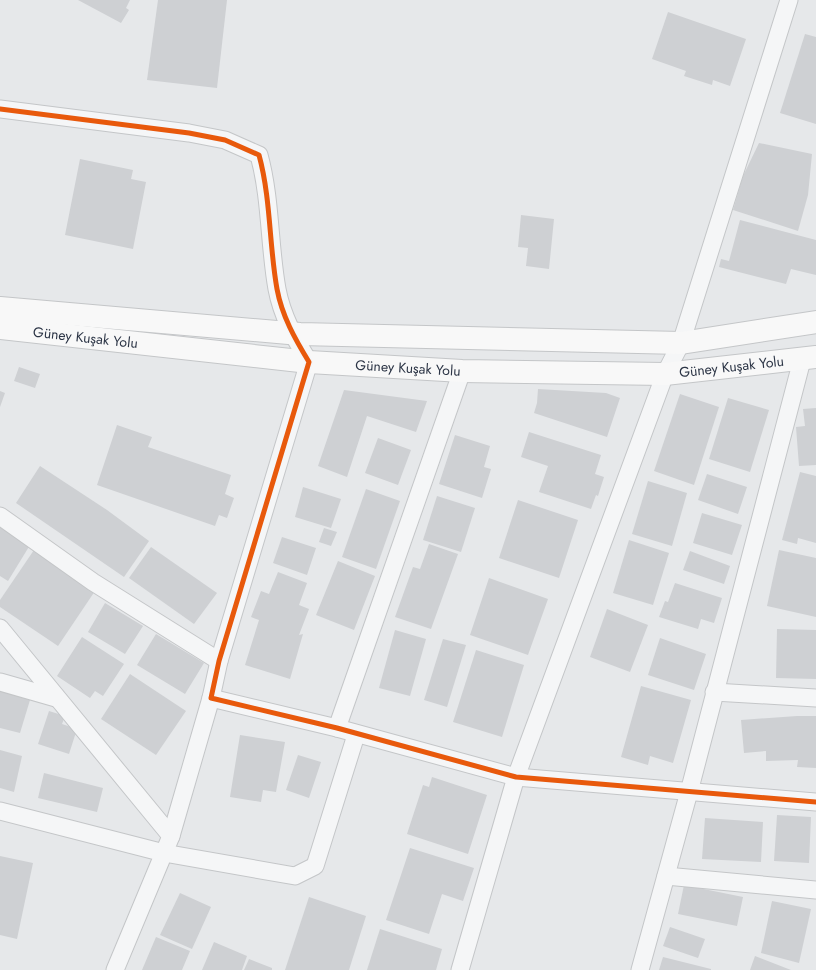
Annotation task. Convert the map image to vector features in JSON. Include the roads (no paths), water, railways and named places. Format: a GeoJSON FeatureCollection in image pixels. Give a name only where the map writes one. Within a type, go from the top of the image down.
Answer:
{"type":"FeatureCollection","features":[{"type":"Feature","properties":{"kind":"main road","name":"Güney Kuşak Yolu"},"geometry":{"type":"LineString","coordinates":[[0,308],[291,333],[681,343],[816,322]]}},
{"type":"Feature","properties":{"kind":"main road","name":"Güney Kuşak Yolu"},"geometry":{"type":"LineString","coordinates":[[0,328],[309,362],[462,371],[665,374],[809,359]]}},
{"type":"Feature","properties":{"kind":"street"},"geometry":{"type":"LineString","coordinates":[[460,970],[516,777],[665,374],[681,343],[789,0]]}},
{"type":"Feature","properties":{"kind":"street"},"geometry":{"type":"LineString","coordinates":[[0,109],[189,133],[225,140],[259,155],[265,177],[277,290],[291,333],[309,362],[219,661],[211,698],[171,836],[115,970]]}},
{"type":"Feature","properties":{"kind":"street"},"geometry":{"type":"LineString","coordinates":[[640,970],[689,792],[714,692],[809,359]]}},
{"type":"Feature","properties":{"kind":"street"},"geometry":{"type":"LineString","coordinates":[[338,728],[462,371]]}},
{"type":"Feature","properties":{"kind":"street"},"geometry":{"type":"LineString","coordinates":[[0,516],[93,582],[219,661]]}},
{"type":"Feature","properties":{"kind":"street"},"geometry":{"type":"LineString","coordinates":[[0,628],[171,836]]}},
{"type":"Feature","properties":{"kind":"street"},"geometry":{"type":"LineString","coordinates":[[0,682],[56,698]]}},
{"type":"Feature","properties":{"kind":"street"},"geometry":{"type":"LineString","coordinates":[[714,692],[816,698]]}},
{"type":"Feature","properties":{"kind":"street"},"geometry":{"type":"LineString","coordinates":[[211,698],[338,728],[356,735],[516,777],[816,802]]}},
{"type":"Feature","properties":{"kind":"street"},"geometry":{"type":"LineString","coordinates":[[0,811],[164,853],[295,876],[315,866],[356,735]]}},
{"type":"Feature","properties":{"kind":"street"},"geometry":{"type":"LineString","coordinates":[[666,876],[816,890]]}}]}
